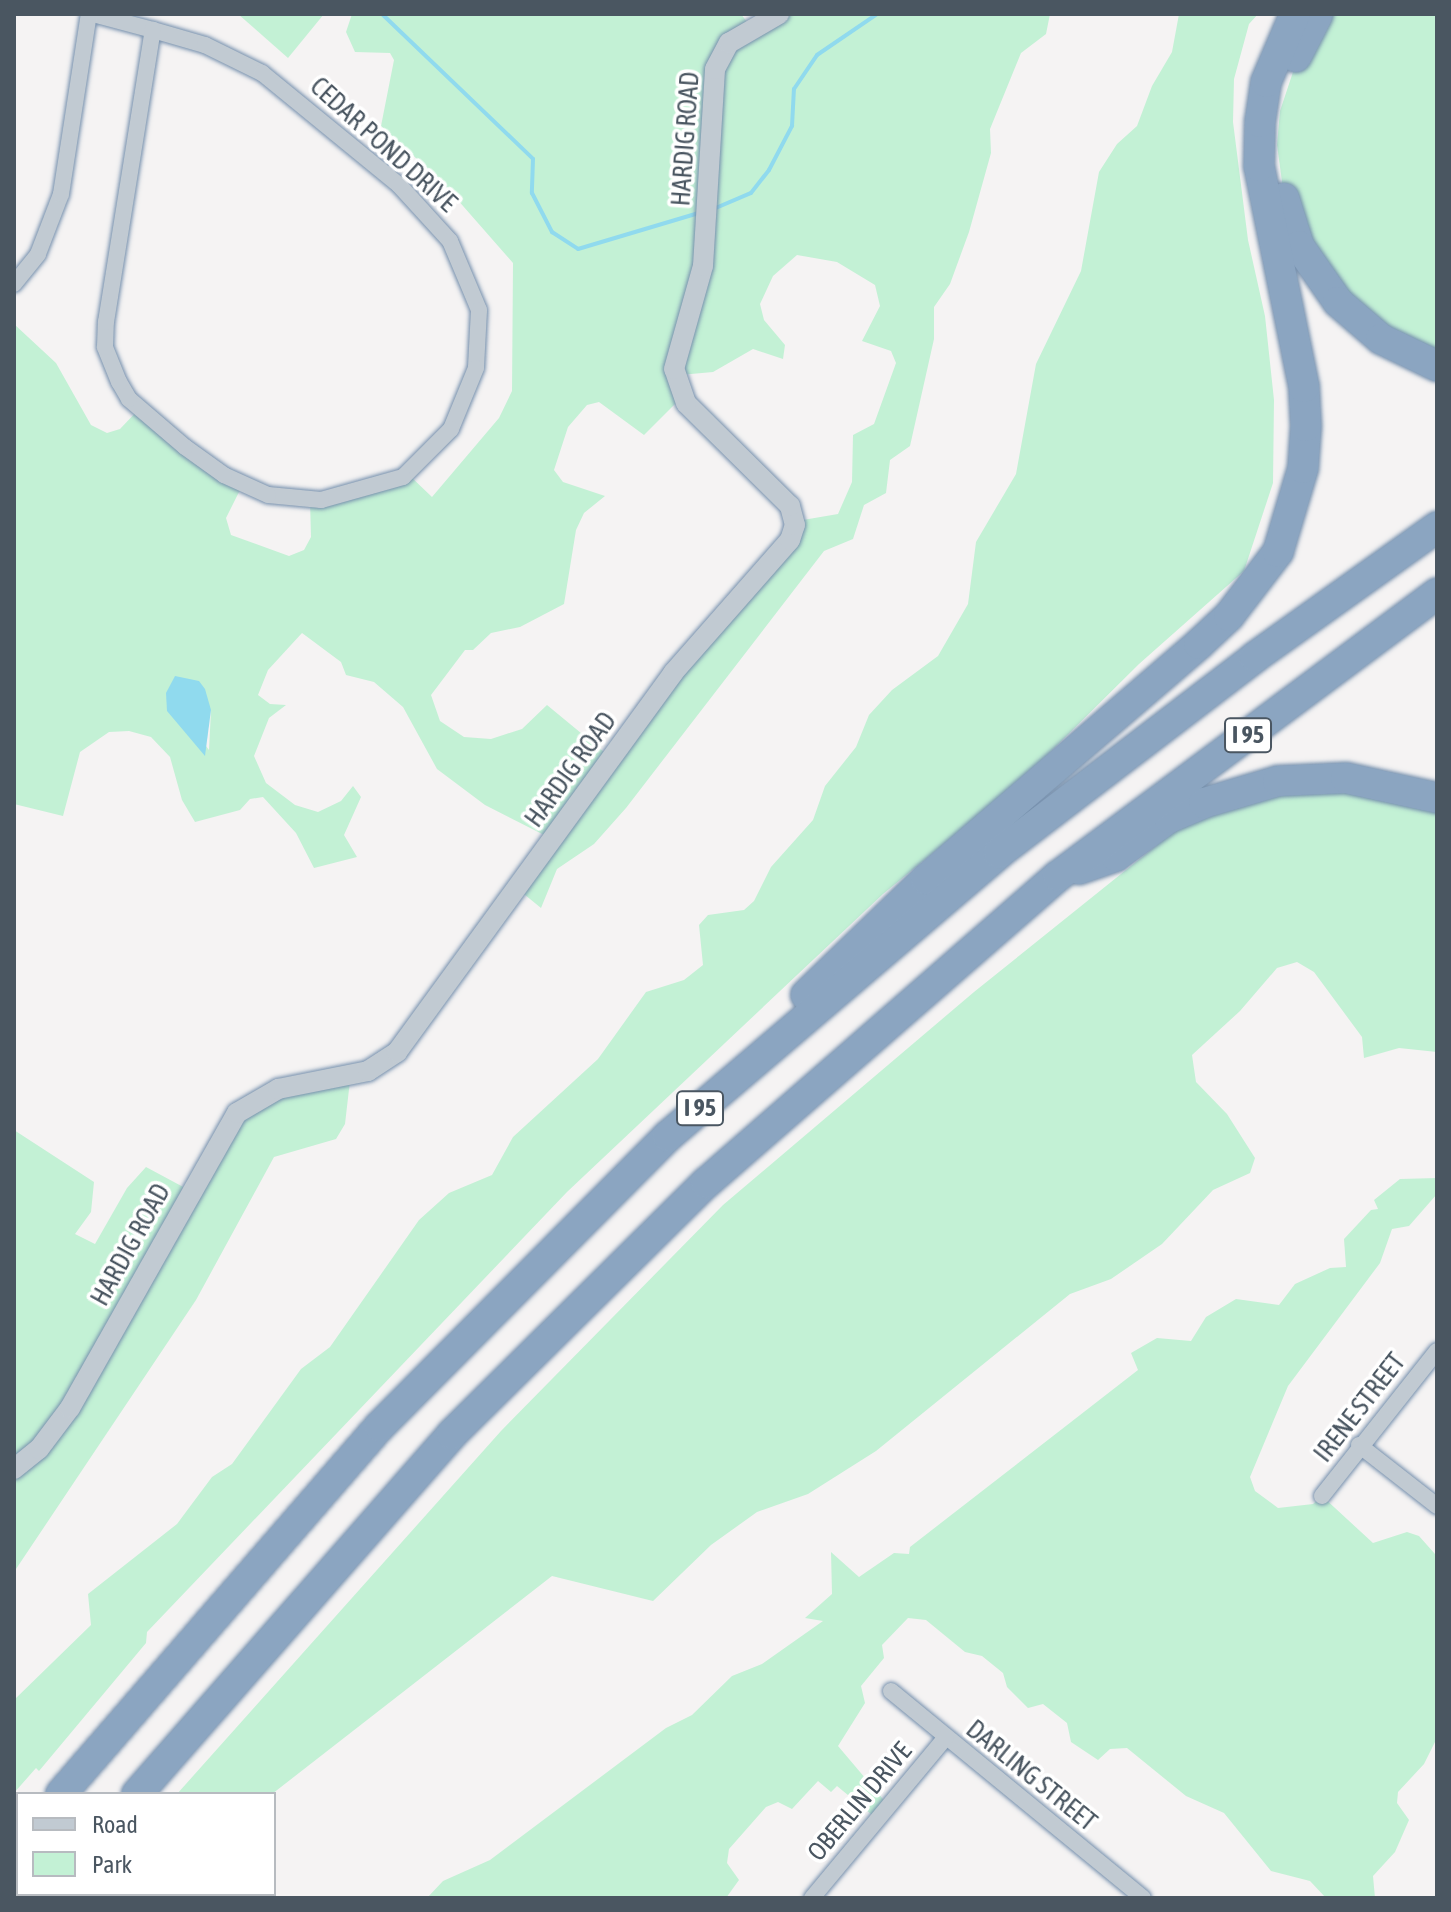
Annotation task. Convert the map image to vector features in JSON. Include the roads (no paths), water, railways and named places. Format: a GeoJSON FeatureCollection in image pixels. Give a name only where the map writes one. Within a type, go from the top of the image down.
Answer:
{"type":"FeatureCollection","features":[{"type":"Feature","properties":{"kind":"highway"},"geometry":{"type":"LineString","coordinates":[[668,1136],[886,915],[1219,626],[1278,552],[1303,468],[1306,426],[1304,387],[1259,166],[1260,122],[1266,82],[1295,14]]}},
{"type":"Feature","properties":{"kind":"highway"},"geometry":{"type":"LineString","coordinates":[[1318,14],[1292,67],[1281,109],[1280,174],[1289,219],[1316,274],[1360,325],[1437,366]]}},
{"type":"Feature","properties":{"kind":"highway","name":"I 95"},"geometry":{"type":"LineString","coordinates":[[63,1792],[380,1426],[668,1136],[1022,834],[1437,527]]}},
{"type":"Feature","properties":{"kind":"highway","name":"I 95"},"geometry":{"type":"LineString","coordinates":[[139,1792],[452,1434],[618,1266],[1058,876],[1437,593]]}},
{"type":"Feature","properties":{"kind":"highway"},"geometry":{"type":"LineString","coordinates":[[1058,876],[1116,856],[1169,818],[1204,803],[1278,781],[1346,778],[1437,798]]}},
{"type":"Feature","properties":{"kind":"street","name":"CEDAR POND DRIVE"},"geometry":{"type":"LineString","coordinates":[[14,284],[38,254],[61,194],[91,14],[153,30],[235,58],[288,92],[399,185],[442,230],[464,263],[479,310],[473,378],[451,429],[403,477],[321,500],[268,495],[224,475],[185,447],[129,399],[107,357],[106,322],[153,30]]}},
{"type":"Feature","properties":{"kind":"street","name":"HARDIG ROAD"},"geometry":{"type":"LineString","coordinates":[[14,1469],[39,1449],[70,1408],[237,1113],[278,1089],[368,1071],[397,1052],[659,691],[790,540],[795,525],[790,506],[686,403],[676,381],[678,345],[700,286],[717,63],[741,33],[779,14]]}},
{"type":"Feature","properties":{"kind":"street","name":"IRENE STREET"},"geometry":{"type":"LineString","coordinates":[[1322,1496],[1359,1445],[1437,1351]]}},
{"type":"Feature","properties":{"kind":"street"},"geometry":{"type":"LineString","coordinates":[[1359,1445],[1437,1506]]}},
{"type":"Feature","properties":{"kind":"street","name":"DARLING STREET"},"geometry":{"type":"LineString","coordinates":[[891,1691],[1143,1898]]}},
{"type":"Feature","properties":{"kind":"street","name":"OBERLIN DRIVE"},"geometry":{"type":"LineString","coordinates":[[812,1898],[946,1737]]}},
{"type":"Feature","properties":{"kind":"water"},"geometry":{"type":"Polygon","coordinates":[[[175,676],[199,681],[205,689],[211,710],[205,756],[167,711],[166,693],[175,676]]]}},
{"type":"Feature","properties":{"kind":"waterway"},"geometry":{"type":"LineString","coordinates":[[382,14],[533,159],[532,193],[552,232],[578,249],[699,213]]}},
{"type":"Feature","properties":{"kind":"waterway"},"geometry":{"type":"LineString","coordinates":[[711,210],[751,193],[769,170],[792,126],[794,89],[817,55],[877,14]]}}]}
